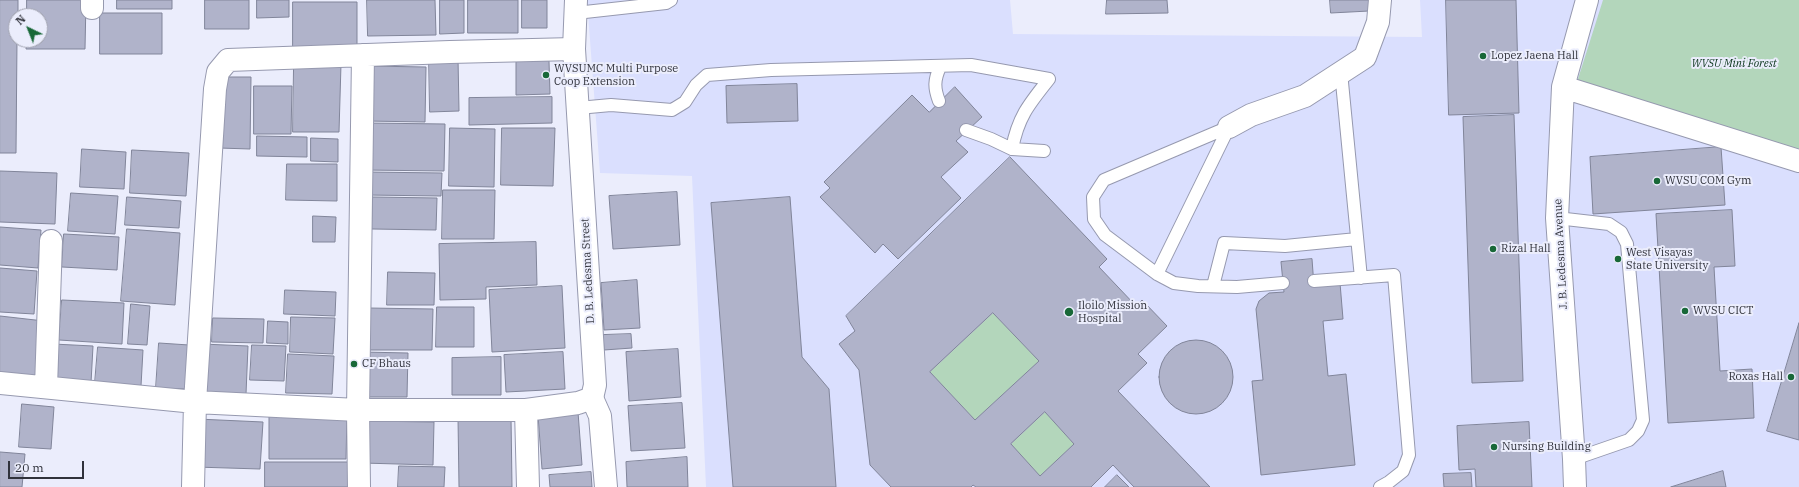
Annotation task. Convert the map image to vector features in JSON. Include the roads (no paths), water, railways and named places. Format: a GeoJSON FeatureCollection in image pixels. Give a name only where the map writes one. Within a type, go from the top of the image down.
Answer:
{"type":"FeatureCollection","features":[{"type":"Feature","properties":{"kind":"street"},"geometry":{"type":"LineString","coordinates":[[1229,127],[1251,115],[1305,96],[1365,58],[1378,22],[1380,0]]}},
{"type":"Feature","properties":{"kind":"street","name":"J. B. Ledesma Avenue"},"geometry":{"type":"LineString","coordinates":[[1575,487],[1557,218],[1563,87],[1587,0]]}},
{"type":"Feature","properties":{"kind":"street","name":"D. B. Ledesma Street"},"geometry":{"type":"LineString","coordinates":[[576,6],[574,50],[595,385],[592,398]]}},
{"type":"Feature","properties":{"kind":"street"},"geometry":{"type":"LineString","coordinates":[[193,487],[195,402],[215,89],[218,72],[228,60],[450,52],[574,50]]}},
{"type":"Feature","properties":{"kind":"street"},"geometry":{"type":"LineString","coordinates":[[359,487],[358,410],[363,55]]}},
{"type":"Feature","properties":{"kind":"street"},"geometry":{"type":"LineString","coordinates":[[1563,87],[1799,161]]}},
{"type":"Feature","properties":{"kind":"street"},"geometry":{"type":"LineString","coordinates":[[46,387],[51,241]]}},
{"type":"Feature","properties":{"kind":"street"},"geometry":{"type":"LineString","coordinates":[[0,384],[46,387],[195,402],[358,410],[526,410],[578,404],[592,398],[600,416],[606,487]]}},
{"type":"Feature","properties":{"kind":"street"},"geometry":{"type":"LineString","coordinates":[[526,410],[528,487]]}},
{"type":"Feature","properties":{"kind":"lane"},"geometry":{"type":"LineString","coordinates":[[576,6],[666,3],[671,0]]}},
{"type":"Feature","properties":{"kind":"lane"},"geometry":{"type":"LineString","coordinates":[[578,108],[611,105],[672,110],[685,102],[696,85],[707,75],[771,70],[940,67],[971,65],[1049,79],[1022,115],[1016,130],[1012,149]]}},
{"type":"Feature","properties":{"kind":"lane"},"geometry":{"type":"LineString","coordinates":[[939,101],[934,87],[936,76],[940,67]]}},
{"type":"Feature","properties":{"kind":"lane"},"geometry":{"type":"LineString","coordinates":[[1341,72],[1361,278]]}},
{"type":"Feature","properties":{"kind":"lane"},"geometry":{"type":"LineString","coordinates":[[1229,127],[1104,180],[1093,197],[1094,218],[1105,235],[1157,274],[1174,283],[1198,286],[1237,286],[1283,283]]}},
{"type":"Feature","properties":{"kind":"lane"},"geometry":{"type":"LineString","coordinates":[[1157,274],[1229,127]]}},
{"type":"Feature","properties":{"kind":"lane"},"geometry":{"type":"LineString","coordinates":[[966,130],[991,139],[1012,149],[1044,151]]}},
{"type":"Feature","properties":{"kind":"lane"},"geometry":{"type":"LineString","coordinates":[[1557,218],[1610,224],[1620,232],[1627,244],[1643,420],[1638,431],[1629,440],[1574,459]]}},
{"type":"Feature","properties":{"kind":"lane"},"geometry":{"type":"LineString","coordinates":[[1213,286],[1224,243],[1285,246],[1358,239]]}},
{"type":"Feature","properties":{"kind":"lane"},"geometry":{"type":"LineString","coordinates":[[1314,281],[1394,275],[1409,455],[1403,471],[1380,487]]}},
{"type":"Feature","properties":{"kind":"place","name":"Lopez Jaena Hall"},"geometry":{"type":"Point","coordinates":[1483,56]}},
{"type":"Feature","properties":{"kind":"place","name":"WVSUMC Multi Purpose Coop Extension"},"geometry":{"type":"Point","coordinates":[546,75]}},
{"type":"Feature","properties":{"kind":"place","name":"WVSU COM Gym"},"geometry":{"type":"Point","coordinates":[1657,181]}},
{"type":"Feature","properties":{"kind":"place","name":"Rizal Hall"},"geometry":{"type":"Point","coordinates":[1493,249]}},
{"type":"Feature","properties":{"kind":"place","name":"West Visayas State University"},"geometry":{"type":"Point","coordinates":[1618,259]}},
{"type":"Feature","properties":{"kind":"place","name":"WVSU CICT"},"geometry":{"type":"Point","coordinates":[1685,311]}},
{"type":"Feature","properties":{"kind":"place","name":"Iloilo Mission Hospital"},"geometry":{"type":"Point","coordinates":[1069,312]}},
{"type":"Feature","properties":{"kind":"place","name":"CF Bhaus"},"geometry":{"type":"Point","coordinates":[354,364]}},
{"type":"Feature","properties":{"kind":"place","name":"Roxas Hall"},"geometry":{"type":"Point","coordinates":[1791,377]}},
{"type":"Feature","properties":{"kind":"place","name":"Nursing Building"},"geometry":{"type":"Point","coordinates":[1494,447]}},
{"type":"Feature","properties":{"kind":"park label","name":"WVSU Mini Forest"},"geometry":{"type":"Point","coordinates":[1734,64]}}]}
